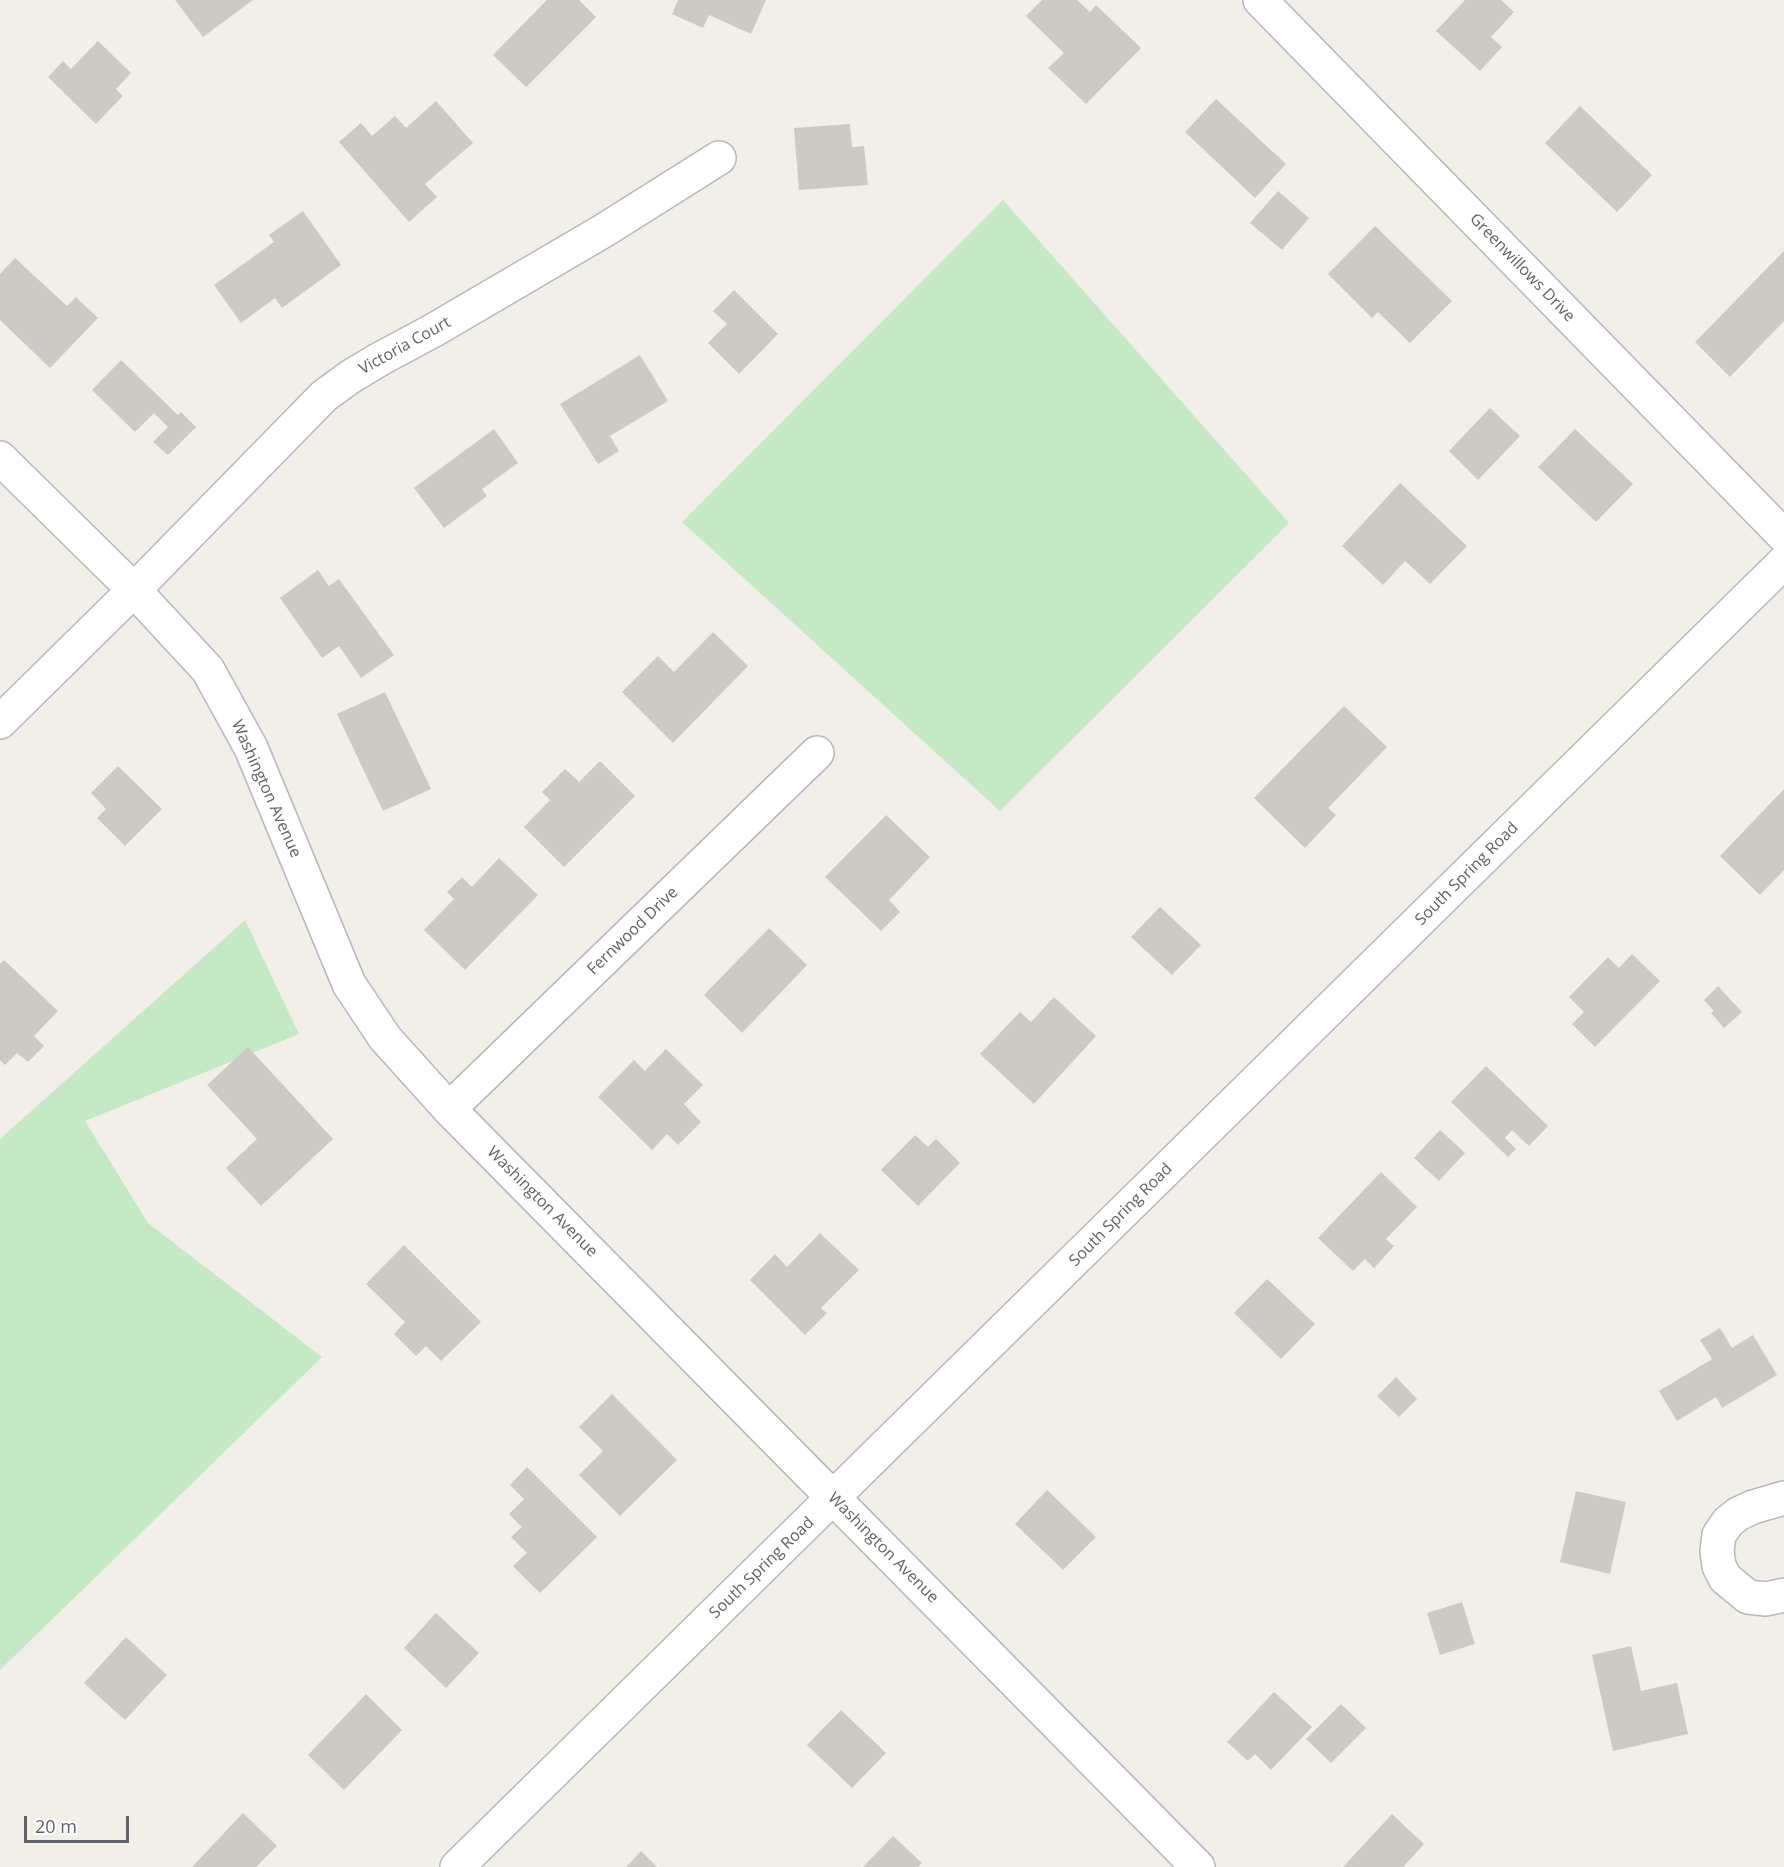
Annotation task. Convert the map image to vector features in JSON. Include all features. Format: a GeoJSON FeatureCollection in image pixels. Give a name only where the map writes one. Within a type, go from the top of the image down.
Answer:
{"type":"FeatureCollection","features":[{"type":"Feature","properties":{"kind":"street","name":"Greenwillows Drive"},"geometry":{"type":"LineString","coordinates":[[1260,0],[1784,536]]}},
{"type":"Feature","properties":{"kind":"street","name":"Victoria Court"},"geometry":{"type":"LineString","coordinates":[[0,722],[134,590],[324,396],[350,377],[603,231],[719,158]]}},
{"type":"Feature","properties":{"kind":"street","name":"Washington Avenue"},"geometry":{"type":"LineString","coordinates":[[0,458],[134,590],[208,670],[251,748],[349,984],[385,1038],[449,1109],[1198,1867]]}},
{"type":"Feature","properties":{"kind":"street","name":"South Spring Road"},"geometry":{"type":"LineString","coordinates":[[457,1867],[1784,562]]}},
{"type":"Feature","properties":{"kind":"street","name":"Fernwood Drive"},"geometry":{"type":"LineString","coordinates":[[449,1109],[817,753]]}},
{"type":"Feature","properties":{"kind":"street"},"geometry":{"type":"LineString","coordinates":[[1784,1498],[1738,1514],[1728,1522],[1719,1535],[1717,1551],[1719,1566],[1725,1578],[1748,1597],[1766,1599],[1784,1594]]}},
{"type":"Feature","properties":{"kind":"green space"},"geometry":{"type":"Polygon","coordinates":[[[1003,200],[1289,523],[1000,811],[682,522],[1003,200]]]}},
{"type":"Feature","properties":{"kind":"green space"},"geometry":{"type":"Polygon","coordinates":[[[245,920],[299,1034],[85,1121],[148,1223],[322,1357],[0,1670],[0,1139],[245,920]]]}},
{"type":"Feature","properties":{"kind":"building"},"geometry":{"type":"Polygon","coordinates":[[[175,0],[253,0],[203,37],[175,0]]]}},
{"type":"Feature","properties":{"kind":"building"},"geometry":{"type":"Polygon","coordinates":[[[547,0],[579,0],[596,17],[526,87],[493,55],[547,0]]]}},
{"type":"Feature","properties":{"kind":"building"},"geometry":{"type":"Polygon","coordinates":[[[678,0],[766,0],[751,34],[709,15],[703,28],[672,14],[678,0]]]}},
{"type":"Feature","properties":{"kind":"building"},"geometry":{"type":"Polygon","coordinates":[[[1042,0],[1077,0],[1090,12],[1096,5],[1141,48],[1086,104],[1048,68],[1064,53],[1026,16],[1042,0]]]}},
{"type":"Feature","properties":{"kind":"building"},"geometry":{"type":"Polygon","coordinates":[[[1465,0],[1501,0],[1514,12],[1491,37],[1502,47],[1480,71],[1436,31],[1465,0]]]}},
{"type":"Feature","properties":{"kind":"building"},"geometry":{"type":"Polygon","coordinates":[[[98,41],[131,73],[116,89],[123,96],[96,124],[48,77],[63,61],[71,69],[98,41]]]}},
{"type":"Feature","properties":{"kind":"building"},"geometry":{"type":"Polygon","coordinates":[[[1216,99],[1286,164],[1255,198],[1185,132],[1216,99]]]}},
{"type":"Feature","properties":{"kind":"building"},"geometry":{"type":"Polygon","coordinates":[[[436,101],[473,143],[425,184],[437,197],[409,222],[339,142],[361,123],[372,136],[395,116],[406,128],[436,101]]]}},
{"type":"Feature","properties":{"kind":"building"},"geometry":{"type":"Polygon","coordinates":[[[1580,106],[1652,175],[1617,212],[1545,143],[1580,106]]]}},
{"type":"Feature","properties":{"kind":"building"},"geometry":{"type":"Polygon","coordinates":[[[850,124],[852,147],[864,146],[868,185],[799,190],[794,128],[850,124]]]}},
{"type":"Feature","properties":{"kind":"building"},"geometry":{"type":"Polygon","coordinates":[[[1278,191],[1309,218],[1282,250],[1250,223],[1278,191]]]}},
{"type":"Feature","properties":{"kind":"building"},"geometry":{"type":"Polygon","coordinates":[[[303,211],[341,265],[282,308],[275,298],[241,323],[214,285],[274,242],[269,235],[303,211]]]}},
{"type":"Feature","properties":{"kind":"building"},"geometry":{"type":"Polygon","coordinates":[[[1375,226],[1452,301],[1410,343],[1378,312],[1372,318],[1328,274],[1375,226]]]}},
{"type":"Feature","properties":{"kind":"building"},"geometry":{"type":"Polygon","coordinates":[[[1784,251],[1784,321],[1730,377],[1695,342],[1784,251]]]}},
{"type":"Feature","properties":{"kind":"building"},"geometry":{"type":"Polygon","coordinates":[[[15,258],[67,306],[76,297],[98,318],[50,368],[0,320],[0,274],[15,258]]]}},
{"type":"Feature","properties":{"kind":"building"},"geometry":{"type":"Polygon","coordinates":[[[734,290],[778,334],[739,374],[708,343],[727,324],[713,311],[734,290]]]}},
{"type":"Feature","properties":{"kind":"building"},"geometry":{"type":"Polygon","coordinates":[[[640,355],[668,401],[610,436],[619,451],[598,464],[560,404],[640,355]]]}},
{"type":"Feature","properties":{"kind":"building"},"geometry":{"type":"Polygon","coordinates":[[[121,360],[178,415],[181,412],[196,427],[168,455],[153,442],[168,427],[154,413],[135,432],[92,390],[121,360]]]}},
{"type":"Feature","properties":{"kind":"building"},"geometry":{"type":"Polygon","coordinates":[[[1490,408],[1520,436],[1478,480],[1449,451],[1490,408]]]}},
{"type":"Feature","properties":{"kind":"building"},"geometry":{"type":"Polygon","coordinates":[[[494,429],[518,463],[482,489],[487,496],[444,528],[414,488],[494,429]]]}},
{"type":"Feature","properties":{"kind":"building"},"geometry":{"type":"Polygon","coordinates":[[[1575,429],[1633,484],[1596,522],[1538,467],[1575,429]]]}},
{"type":"Feature","properties":{"kind":"building"},"geometry":{"type":"Polygon","coordinates":[[[1400,483],[1467,546],[1430,584],[1405,561],[1383,585],[1342,546],[1400,483]]]}},
{"type":"Feature","properties":{"kind":"building"},"geometry":{"type":"Polygon","coordinates":[[[318,570],[329,586],[339,579],[394,655],[361,678],[339,646],[322,658],[280,598],[318,570]]]}},
{"type":"Feature","properties":{"kind":"building"},"geometry":{"type":"Polygon","coordinates":[[[713,632],[748,666],[673,743],[622,692],[658,656],[674,672],[713,632]]]}},
{"type":"Feature","properties":{"kind":"building"},"geometry":{"type":"Polygon","coordinates":[[[385,692],[431,789],[383,811],[337,714],[385,692]]]}},
{"type":"Feature","properties":{"kind":"building"},"geometry":{"type":"Polygon","coordinates":[[[1344,706],[1387,747],[1328,808],[1336,815],[1305,848],[1254,798],[1344,706]]]}},
{"type":"Feature","properties":{"kind":"building"},"geometry":{"type":"Polygon","coordinates":[[[600,761],[635,796],[564,867],[524,827],[550,800],[542,792],[565,769],[579,782],[600,761]]]}},
{"type":"Feature","properties":{"kind":"building"},"geometry":{"type":"Polygon","coordinates":[[[118,766],[162,809],[125,846],[97,818],[106,809],[91,793],[118,766]]]}},
{"type":"Feature","properties":{"kind":"building"},"geometry":{"type":"Polygon","coordinates":[[[1784,789],[1784,870],[1760,895],[1720,856],[1784,789]]]}},
{"type":"Feature","properties":{"kind":"building"},"geometry":{"type":"Polygon","coordinates":[[[886,815],[930,857],[889,900],[900,912],[881,931],[825,877],[886,815]]]}},
{"type":"Feature","properties":{"kind":"building"},"geometry":{"type":"Polygon","coordinates":[[[499,858],[538,895],[465,970],[424,930],[454,899],[447,892],[462,877],[472,887],[499,858]]]}},
{"type":"Feature","properties":{"kind":"building"},"geometry":{"type":"Polygon","coordinates":[[[1160,907],[1201,945],[1172,975],[1131,937],[1160,907]]]}},
{"type":"Feature","properties":{"kind":"building"},"geometry":{"type":"Polygon","coordinates":[[[769,928],[807,965],[742,1033],[704,995],[769,928]]]}},
{"type":"Feature","properties":{"kind":"building"},"geometry":{"type":"Polygon","coordinates":[[[1632,954],[1660,981],[1595,1047],[1572,1024],[1584,1012],[1569,997],[1608,957],[1619,968],[1632,954]]]}},
{"type":"Feature","properties":{"kind":"building"},"geometry":{"type":"Polygon","coordinates":[[[4,960],[58,1011],[34,1036],[44,1046],[28,1062],[17,1053],[5,1065],[0,1060],[0,964],[4,960]]]}},
{"type":"Feature","properties":{"kind":"building"},"geometry":{"type":"Polygon","coordinates":[[[1718,986],[1742,1012],[1724,1028],[1711,1013],[1714,1011],[1704,1000],[1718,986]]]}},
{"type":"Feature","properties":{"kind":"building"},"geometry":{"type":"Polygon","coordinates":[[[1054,997],[1096,1036],[1034,1104],[980,1054],[1020,1012],[1031,1022],[1054,997]]]}},
{"type":"Feature","properties":{"kind":"building"},"geometry":{"type":"Polygon","coordinates":[[[248,1047],[333,1139],[261,1206],[226,1168],[257,1139],[207,1085],[248,1047]]]}},
{"type":"Feature","properties":{"kind":"building"},"geometry":{"type":"Polygon","coordinates":[[[666,1049],[703,1085],[684,1104],[701,1122],[678,1145],[667,1134],[652,1150],[598,1097],[634,1060],[645,1071],[666,1049]]]}},
{"type":"Feature","properties":{"kind":"building"},"geometry":{"type":"Polygon","coordinates":[[[1486,1066],[1548,1126],[1529,1146],[1512,1130],[1505,1138],[1516,1149],[1508,1157],[1451,1102],[1486,1066]]]}},
{"type":"Feature","properties":{"kind":"building"},"geometry":{"type":"Polygon","coordinates":[[[1440,1130],[1465,1153],[1439,1181],[1414,1158],[1440,1130]]]}},
{"type":"Feature","properties":{"kind":"building"},"geometry":{"type":"Polygon","coordinates":[[[915,1135],[928,1147],[936,1139],[960,1163],[918,1206],[881,1170],[915,1135]]]}},
{"type":"Feature","properties":{"kind":"building"},"geometry":{"type":"Polygon","coordinates":[[[1381,1172],[1417,1207],[1386,1239],[1394,1246],[1374,1268],[1365,1259],[1353,1271],[1318,1238],[1381,1172]]]}},
{"type":"Feature","properties":{"kind":"building"},"geometry":{"type":"Polygon","coordinates":[[[820,1233],[859,1270],[821,1308],[827,1313],[805,1335],[750,1280],[775,1254],[787,1267],[820,1233]]]}},
{"type":"Feature","properties":{"kind":"building"},"geometry":{"type":"Polygon","coordinates":[[[404,1245],[481,1322],[441,1361],[426,1346],[416,1356],[394,1334],[405,1322],[366,1284],[404,1245]]]}},
{"type":"Feature","properties":{"kind":"building"},"geometry":{"type":"Polygon","coordinates":[[[1267,1279],[1315,1324],[1281,1359],[1234,1313],[1267,1279]]]}},
{"type":"Feature","properties":{"kind":"building"},"geometry":{"type":"Polygon","coordinates":[[[1720,1328],[1732,1348],[1753,1335],[1777,1375],[1722,1408],[1716,1397],[1677,1421],[1659,1391],[1712,1359],[1700,1340],[1720,1328]]]}},
{"type":"Feature","properties":{"kind":"building"},"geometry":{"type":"Polygon","coordinates":[[[1396,1377],[1417,1399],[1399,1417],[1377,1396],[1396,1377]]]}},
{"type":"Feature","properties":{"kind":"building"},"geometry":{"type":"Polygon","coordinates":[[[612,1394],[677,1460],[620,1516],[579,1475],[603,1451],[579,1427],[612,1394]]]}},
{"type":"Feature","properties":{"kind":"building"},"geometry":{"type":"Polygon","coordinates":[[[527,1467],[597,1537],[540,1593],[513,1566],[527,1553],[511,1537],[522,1527],[509,1514],[524,1499],[510,1485],[527,1467]]]}},
{"type":"Feature","properties":{"kind":"building"},"geometry":{"type":"Polygon","coordinates":[[[1047,1490],[1096,1537],[1063,1570],[1015,1524],[1047,1490]]]}},
{"type":"Feature","properties":{"kind":"building"},"geometry":{"type":"Polygon","coordinates":[[[1576,1491],[1626,1502],[1610,1574],[1560,1562],[1576,1491]]]}},
{"type":"Feature","properties":{"kind":"building"},"geometry":{"type":"Polygon","coordinates":[[[1462,1602],[1475,1644],[1440,1655],[1427,1613],[1462,1602]]]}},
{"type":"Feature","properties":{"kind":"building"},"geometry":{"type":"Polygon","coordinates":[[[436,1613],[479,1653],[446,1688],[404,1648],[436,1613]]]}},
{"type":"Feature","properties":{"kind":"building"},"geometry":{"type":"Polygon","coordinates":[[[126,1637],[167,1675],[125,1720],[84,1683],[126,1637]]]}},
{"type":"Feature","properties":{"kind":"building"},"geometry":{"type":"Polygon","coordinates":[[[1631,1646],[1641,1691],[1677,1683],[1688,1734],[1613,1751],[1592,1655],[1631,1646]]]}},
{"type":"Feature","properties":{"kind":"building"},"geometry":{"type":"Polygon","coordinates":[[[1274,1692],[1312,1727],[1271,1770],[1255,1754],[1248,1761],[1227,1742],[1274,1692]]]}},
{"type":"Feature","properties":{"kind":"building"},"geometry":{"type":"Polygon","coordinates":[[[366,1694],[402,1730],[344,1790],[308,1755],[366,1694]]]}},
{"type":"Feature","properties":{"kind":"building"},"geometry":{"type":"Polygon","coordinates":[[[1341,1704],[1366,1728],[1331,1763],[1306,1739],[1341,1704]]]}},
{"type":"Feature","properties":{"kind":"building"},"geometry":{"type":"Polygon","coordinates":[[[841,1710],[886,1753],[852,1788],[807,1745],[841,1710]]]}},
{"type":"Feature","properties":{"kind":"building"},"geometry":{"type":"Polygon","coordinates":[[[243,1813],[277,1846],[256,1867],[192,1867],[243,1813]]]}},
{"type":"Feature","properties":{"kind":"building"},"geometry":{"type":"Polygon","coordinates":[[[1392,1814],[1424,1844],[1403,1867],[1343,1867],[1392,1814]]]}},
{"type":"Feature","properties":{"kind":"building"},"geometry":{"type":"Polygon","coordinates":[[[893,1836],[922,1863],[918,1867],[863,1867],[893,1836]]]}},
{"type":"Feature","properties":{"kind":"building"},"geometry":{"type":"Polygon","coordinates":[[[641,1851],[657,1867],[626,1867],[641,1851]]]}}]}
